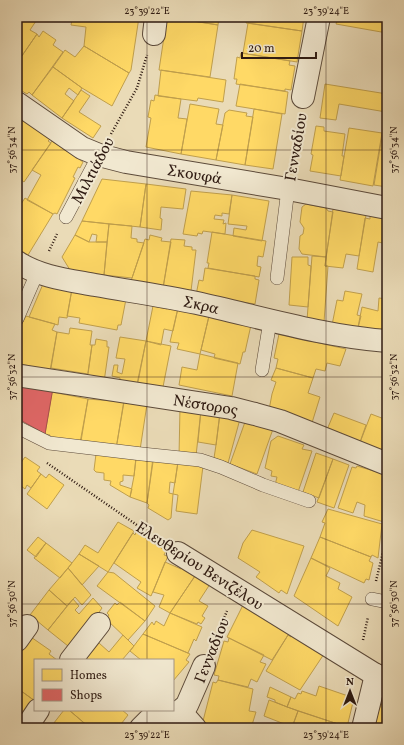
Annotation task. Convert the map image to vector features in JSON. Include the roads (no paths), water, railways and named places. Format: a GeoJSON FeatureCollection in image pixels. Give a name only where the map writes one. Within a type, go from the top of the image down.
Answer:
{"type":"FeatureCollection","features":[{"type":"Feature","properties":{"kind":"street","name":"Γενναδίου"},"geometry":{"type":"LineString","coordinates":[[304,97],[319,17]]}},
{"type":"Feature","properties":{"kind":"street","name":"Σκουφά"},"geometry":{"type":"LineString","coordinates":[[17,103],[82,148],[99,155],[126,162],[288,189],[387,208]]}},
{"type":"Feature","properties":{"kind":"street","name":"Σκρα"},"geometry":{"type":"LineString","coordinates":[[17,262],[37,273],[66,280],[196,303],[323,333],[387,341]]}},
{"type":"Feature","properties":{"kind":"street","name":"Νέστορος"},"geometry":{"type":"LineString","coordinates":[[17,376],[249,412],[280,421],[387,464]]}},
{"type":"Feature","properties":{"kind":"street","name":"Ελευθερίου Βενιζέλου"},"geometry":{"type":"LineString","coordinates":[[178,553],[381,678]]}},
{"type":"Feature","properties":{"kind":"street"},"geometry":{"type":"LineString","coordinates":[[72,659],[99,624]]}},
{"type":"Feature","properties":{"kind":"street","name":"Γενναδίου"},"geometry":{"type":"LineString","coordinates":[[180,711],[187,705],[204,666]]}},
{"type":"Feature","properties":{"kind":"street"},"geometry":{"type":"LineString","coordinates":[[363,728],[381,678]]}},
{"type":"Feature","properties":{"kind":"street"},"geometry":{"type":"LineString","coordinates":[[26,728],[37,711]]}},
{"type":"Feature","properties":{"kind":"street"},"geometry":{"type":"LineString","coordinates":[[141,728],[149,720],[180,711],[195,728]]}},
{"type":"Feature","properties":{"kind":"lane","name":"Μιλτιάδου"},"geometry":{"type":"LineString","coordinates":[[66,218],[99,155]]}},
{"type":"Feature","properties":{"kind":"lane","name":"Γενναδίου"},"geometry":{"type":"LineString","coordinates":[[277,278],[288,189]]}},
{"type":"Feature","properties":{"kind":"lane"},"geometry":{"type":"LineString","coordinates":[[17,319],[37,273]]}},
{"type":"Feature","properties":{"kind":"lane"},"geometry":{"type":"LineString","coordinates":[[262,370],[270,321]]}},
{"type":"Feature","properties":{"kind":"lane"},"geometry":{"type":"LineString","coordinates":[[17,427],[49,443],[200,460],[221,467],[263,485],[309,501]]}},
{"type":"Feature","properties":{"kind":"lane"},"geometry":{"type":"LineString","coordinates":[[372,599],[387,602]]}}]}
